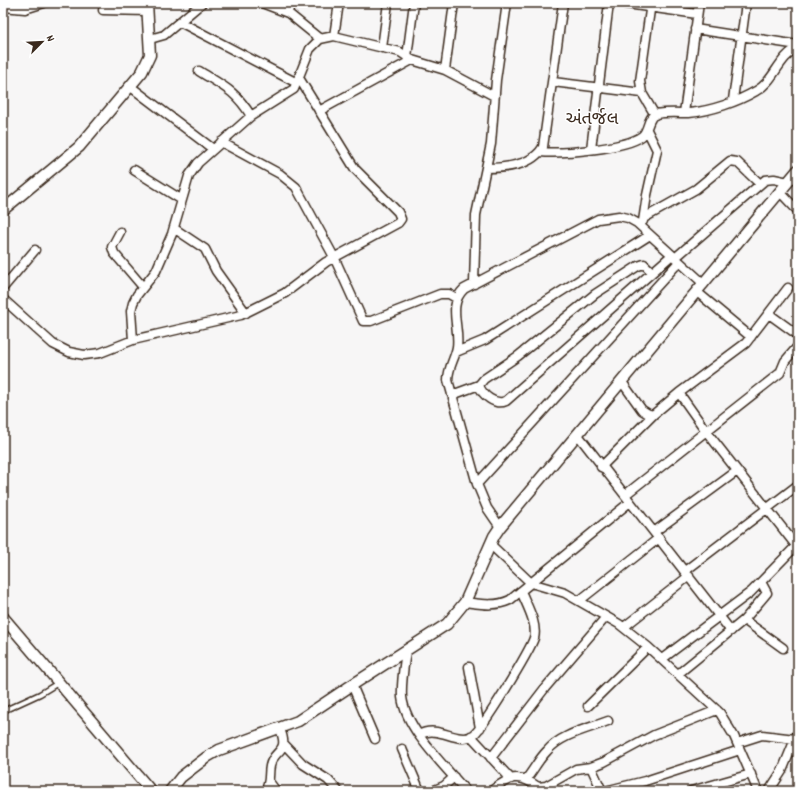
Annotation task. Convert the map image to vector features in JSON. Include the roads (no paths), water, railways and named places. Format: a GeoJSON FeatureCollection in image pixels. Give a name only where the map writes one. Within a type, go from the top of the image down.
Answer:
{"type":"FeatureCollection","features":[{"type":"Feature","properties":{"kind":"street"},"geometry":{"type":"LineString","coordinates":[[8,6],[25,9],[44,3]]}},
{"type":"Feature","properties":{"kind":"street"},"geometry":{"type":"LineString","coordinates":[[150,39],[164,35],[202,3]]}},
{"type":"Feature","properties":{"kind":"street"},"geometry":{"type":"LineString","coordinates":[[262,3],[288,13],[320,39]]}},
{"type":"Feature","properties":{"kind":"street"},"geometry":{"type":"LineString","coordinates":[[288,13],[290,3]]}},
{"type":"Feature","properties":{"kind":"street"},"geometry":{"type":"LineString","coordinates":[[334,36],[339,3]]}},
{"type":"Feature","properties":{"kind":"street"},"geometry":{"type":"LineString","coordinates":[[382,48],[388,3]]}},
{"type":"Feature","properties":{"kind":"street"},"geometry":{"type":"LineString","coordinates":[[409,59],[414,3]]}},
{"type":"Feature","properties":{"kind":"street"},"geometry":{"type":"LineString","coordinates":[[445,70],[454,3]]}},
{"type":"Feature","properties":{"kind":"street"},"geometry":{"type":"LineString","coordinates":[[474,284],[474,230],[491,144],[494,96],[507,3]]}},
{"type":"Feature","properties":{"kind":"street"},"geometry":{"type":"LineString","coordinates":[[540,152],[544,141],[564,3]]}},
{"type":"Feature","properties":{"kind":"street"},"geometry":{"type":"LineString","coordinates":[[591,149],[609,3]]}},
{"type":"Feature","properties":{"kind":"street"},"geometry":{"type":"LineString","coordinates":[[620,3],[651,5],[697,14]]}},
{"type":"Feature","properties":{"kind":"street"},"geometry":{"type":"LineString","coordinates":[[684,113],[699,3]]}},
{"type":"Feature","properties":{"kind":"street"},"geometry":{"type":"LineString","coordinates":[[733,100],[746,3]]}},
{"type":"Feature","properties":{"kind":"street"},"geometry":{"type":"LineString","coordinates":[[651,5],[640,81],[642,93],[655,115]]}},
{"type":"Feature","properties":{"kind":"street"},"geometry":{"type":"LineString","coordinates":[[3,210],[79,147],[131,87],[142,72],[150,55],[147,7],[103,10]]}},
{"type":"Feature","properties":{"kind":"street"},"geometry":{"type":"LineString","coordinates":[[3,299],[53,344],[69,352],[84,355],[100,353],[133,340],[228,320],[246,313],[285,293],[319,266],[398,223],[401,219],[398,212],[355,169],[298,80],[180,22]]}},
{"type":"Feature","properties":{"kind":"street"},"geometry":{"type":"LineString","coordinates":[[695,29],[798,44]]}},
{"type":"Feature","properties":{"kind":"street"},"geometry":{"type":"LineString","coordinates":[[133,340],[131,312],[133,303],[143,287],[156,271],[175,229],[190,176],[198,163],[252,116],[288,94],[298,80],[310,49],[320,39],[334,36],[400,52],[409,59],[445,70],[494,96]]}},
{"type":"Feature","properties":{"kind":"street"},"geometry":{"type":"LineString","coordinates":[[486,168],[508,168],[540,152],[566,153],[630,142],[643,135],[647,130],[650,119],[655,115],[711,109],[762,88],[785,56],[798,48]]}},
{"type":"Feature","properties":{"kind":"street"},"geometry":{"type":"LineString","coordinates":[[319,111],[409,59]]}},
{"type":"Feature","properties":{"kind":"street"},"geometry":{"type":"LineString","coordinates":[[199,71],[234,93],[244,103],[252,116]]}},
{"type":"Feature","properties":{"kind":"street"},"geometry":{"type":"LineString","coordinates":[[553,82],[642,93]]}},
{"type":"Feature","properties":{"kind":"street"},"geometry":{"type":"LineString","coordinates":[[131,87],[214,149]]}},
{"type":"Feature","properties":{"kind":"street"},"geometry":{"type":"LineString","coordinates":[[642,227],[647,195],[657,150],[647,130]]}},
{"type":"Feature","properties":{"kind":"street"},"geometry":{"type":"LineString","coordinates":[[221,142],[280,174],[296,187],[334,257],[363,321],[371,321],[440,294],[449,294],[456,298]]}},
{"type":"Feature","properties":{"kind":"street"},"geometry":{"type":"LineString","coordinates":[[644,218],[696,189],[730,161],[737,162],[760,184]]}},
{"type":"Feature","properties":{"kind":"street"},"geometry":{"type":"LineString","coordinates":[[134,170],[182,200]]}},
{"type":"Feature","properties":{"kind":"street"},"geometry":{"type":"LineString","coordinates":[[170,791],[181,778],[207,757],[219,750],[304,718],[352,685],[447,624],[465,602],[490,544],[500,526],[578,435],[798,170]]}},
{"type":"Feature","properties":{"kind":"street"},"geometry":{"type":"LineString","coordinates":[[477,484],[676,258],[760,184],[768,179],[788,182]]}},
{"type":"Feature","properties":{"kind":"street"},"geometry":{"type":"LineString","coordinates":[[780,192],[798,211]]}},
{"type":"Feature","properties":{"kind":"street"},"geometry":{"type":"LineString","coordinates":[[500,526],[487,508],[477,484],[448,380],[448,372],[456,352],[457,333],[454,311],[456,298],[464,289],[598,219],[619,216],[628,218],[642,227],[704,284]]}},
{"type":"Feature","properties":{"kind":"street"},"geometry":{"type":"LineString","coordinates":[[175,229],[205,249],[216,271],[246,313]]}},
{"type":"Feature","properties":{"kind":"street"},"geometry":{"type":"LineString","coordinates":[[120,232],[112,247],[114,253],[143,287]]}},
{"type":"Feature","properties":{"kind":"street"},"geometry":{"type":"LineString","coordinates":[[456,352],[485,340],[650,235]]}},
{"type":"Feature","properties":{"kind":"street"},"geometry":{"type":"LineString","coordinates":[[3,288],[35,250]]}},
{"type":"Feature","properties":{"kind":"street"},"geometry":{"type":"LineString","coordinates":[[478,385],[482,393],[496,402],[506,401],[585,333],[652,272],[676,258]]}},
{"type":"Feature","properties":{"kind":"street"},"geometry":{"type":"LineString","coordinates":[[452,395],[478,385],[484,379],[518,356],[591,297],[638,266],[644,264],[652,272]]}},
{"type":"Feature","properties":{"kind":"street"},"geometry":{"type":"LineString","coordinates":[[602,467],[654,414],[678,393],[739,350],[751,337],[788,288]]}},
{"type":"Feature","properties":{"kind":"street"},"geometry":{"type":"LineString","coordinates":[[697,292],[751,337]]}},
{"type":"Feature","properties":{"kind":"street"},"geometry":{"type":"LineString","coordinates":[[769,314],[798,335]]}},
{"type":"Feature","properties":{"kind":"street"},"geometry":{"type":"LineString","coordinates":[[625,495],[780,373],[785,361],[798,346]]}},
{"type":"Feature","properties":{"kind":"street"},"geometry":{"type":"LineString","coordinates":[[622,382],[642,410],[650,415],[654,414]]}},
{"type":"Feature","properties":{"kind":"street"},"geometry":{"type":"LineString","coordinates":[[662,659],[761,582],[797,547],[678,393]]}},
{"type":"Feature","properties":{"kind":"street"},"geometry":{"type":"LineString","coordinates":[[578,435],[731,631]]}},
{"type":"Feature","properties":{"kind":"street"},"geometry":{"type":"LineString","coordinates":[[579,600],[656,535],[737,471]]}},
{"type":"Feature","properties":{"kind":"street"},"geometry":{"type":"LineString","coordinates":[[624,627],[687,574],[798,485]]}},
{"type":"Feature","properties":{"kind":"street"},"geometry":{"type":"LineString","coordinates":[[465,602],[502,604],[510,600],[630,502]]}},
{"type":"Feature","properties":{"kind":"street"},"geometry":{"type":"LineString","coordinates":[[490,544],[531,583],[565,593],[579,600],[624,627],[662,659],[717,710],[728,724],[758,791]]}},
{"type":"Feature","properties":{"kind":"street"},"geometry":{"type":"LineString","coordinates":[[678,674],[744,620],[767,592],[761,582]]}},
{"type":"Feature","properties":{"kind":"street"},"geometry":{"type":"LineString","coordinates":[[419,735],[428,730],[461,737],[471,736],[480,728],[497,702],[534,638],[533,624],[521,591]]}},
{"type":"Feature","properties":{"kind":"street"},"geometry":{"type":"LineString","coordinates":[[491,758],[545,688],[606,616]]}},
{"type":"Feature","properties":{"kind":"street"},"geometry":{"type":"LineString","coordinates":[[3,617],[151,791]]}},
{"type":"Feature","properties":{"kind":"street"},"geometry":{"type":"LineString","coordinates":[[744,620],[783,648]]}},
{"type":"Feature","properties":{"kind":"street"},"geometry":{"type":"LineString","coordinates":[[588,706],[648,647]]}},
{"type":"Feature","properties":{"kind":"street"},"geometry":{"type":"LineString","coordinates":[[406,651],[402,699],[419,735],[466,791]]}},
{"type":"Feature","properties":{"kind":"street"},"geometry":{"type":"LineString","coordinates":[[469,667],[480,728]]}},
{"type":"Feature","properties":{"kind":"street"},"geometry":{"type":"LineString","coordinates":[[352,685],[375,739]]}},
{"type":"Feature","properties":{"kind":"street"},"geometry":{"type":"LineString","coordinates":[[491,791],[501,783],[511,779],[527,778],[542,787],[576,769],[591,767],[604,762],[654,735],[717,710]]}},
{"type":"Feature","properties":{"kind":"street"},"geometry":{"type":"LineString","coordinates":[[527,778],[554,744],[572,734],[608,721]]}},
{"type":"Feature","properties":{"kind":"street"},"geometry":{"type":"LineString","coordinates":[[266,791],[270,783],[270,765],[284,744],[284,738],[280,728]]}},
{"type":"Feature","properties":{"kind":"street"},"geometry":{"type":"LineString","coordinates":[[591,767],[603,791],[645,781],[739,747],[762,735],[797,736],[782,771],[769,791]]}},
{"type":"Feature","properties":{"kind":"street"},"geometry":{"type":"LineString","coordinates":[[471,736],[511,779]]}},
{"type":"Feature","properties":{"kind":"street"},"geometry":{"type":"LineString","coordinates":[[284,744],[302,764],[328,780],[338,791]]}},
{"type":"Feature","properties":{"kind":"street"},"geometry":{"type":"LineString","coordinates":[[402,749],[420,791]]}},
{"type":"Feature","properties":{"kind":"street"},"geometry":{"type":"LineString","coordinates":[[691,791],[751,774]]}},
{"type":"Feature","properties":{"kind":"street"},"geometry":{"type":"LineString","coordinates":[[432,791],[444,786],[454,778]]}},
{"type":"Feature","properties":{"kind":"street"},"geometry":{"type":"LineString","coordinates":[[270,783],[276,791]]}},
{"type":"Feature","properties":{"kind":"lane"},"geometry":{"type":"LineString","coordinates":[[3,711],[40,694],[58,683]]}},
{"type":"Feature","properties":{"kind":"district","name":"અંતર્જલ"},"geometry":{"type":"Point","coordinates":[592,118]}}]}
